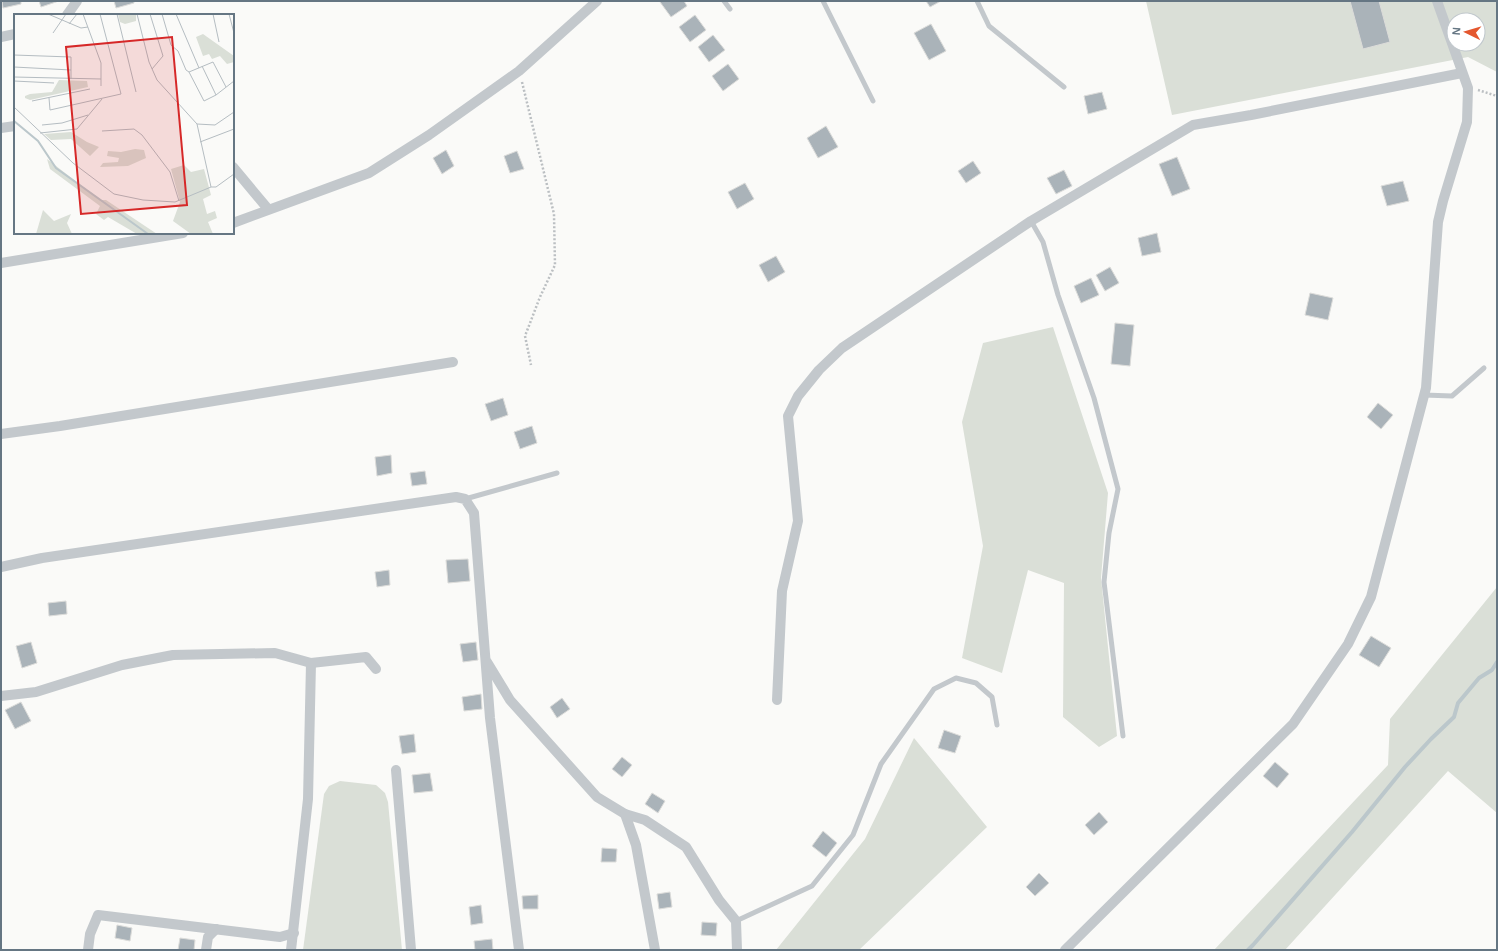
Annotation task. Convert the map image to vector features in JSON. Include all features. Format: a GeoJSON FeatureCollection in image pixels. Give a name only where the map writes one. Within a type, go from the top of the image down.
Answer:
{"type":"FeatureCollection","features":[{"type":"Feature","properties":{"kind":"street"},"geometry":{"type":"LineString","coordinates":[[68,14],[77,1]]}},
{"type":"Feature","properties":{"kind":"street"},"geometry":{"type":"LineString","coordinates":[[234,223],[369,173],[428,135],[519,71],[597,1]]}},
{"type":"Feature","properties":{"kind":"street"},"geometry":{"type":"LineString","coordinates":[[1065,950],[1292,724],[1348,644],[1371,597],[1426,388],[1438,222],[1467,122],[1468,88],[1437,1]]}},
{"type":"Feature","properties":{"kind":"street"},"geometry":{"type":"LineString","coordinates":[[1,37],[14,34]]}},
{"type":"Feature","properties":{"kind":"street"},"geometry":{"type":"LineString","coordinates":[[777,700],[782,591],[798,521],[788,416],[798,396],[819,370],[842,348],[1031,221],[1193,125],[1462,73]]}},
{"type":"Feature","properties":{"kind":"street"},"geometry":{"type":"LineString","coordinates":[[1,128],[14,126]]}},
{"type":"Feature","properties":{"kind":"street"},"geometry":{"type":"LineString","coordinates":[[234,168],[268,210]]}},
{"type":"Feature","properties":{"kind":"street"},"geometry":{"type":"LineString","coordinates":[[1,263],[177,234]]}},
{"type":"Feature","properties":{"kind":"street"},"geometry":{"type":"LineString","coordinates":[[1,434],[68,425],[453,362]]}},
{"type":"Feature","properties":{"kind":"street"},"geometry":{"type":"LineString","coordinates":[[1,567],[50,557],[448,498],[456,497],[465,499],[474,513],[490,718],[519,950]]}},
{"type":"Feature","properties":{"kind":"street"},"geometry":{"type":"LineString","coordinates":[[1,696],[36,692],[122,665],[173,655],[275,653],[311,663],[366,657],[376,669]]}},
{"type":"Feature","properties":{"kind":"street"},"geometry":{"type":"LineString","coordinates":[[486,660],[510,700],[596,797],[625,814],[645,820],[686,847],[719,900],[736,921],[737,950]]}},
{"type":"Feature","properties":{"kind":"street"},"geometry":{"type":"LineString","coordinates":[[291,950],[308,799],[311,663]]}},
{"type":"Feature","properties":{"kind":"street"},"geometry":{"type":"LineString","coordinates":[[396,770],[412,950]]}},
{"type":"Feature","properties":{"kind":"street"},"geometry":{"type":"LineString","coordinates":[[625,814],[636,845],[654,950]]}},
{"type":"Feature","properties":{"kind":"street"},"geometry":{"type":"LineString","coordinates":[[88,950],[90,934],[98,915],[280,937],[294,933]]}},
{"type":"Feature","properties":{"kind":"street"},"geometry":{"type":"LineString","coordinates":[[206,950],[208,937],[216,929]]}},
{"type":"Feature","properties":{"kind":"lane"},"geometry":{"type":"LineString","coordinates":[[724,1],[730,9]]}},
{"type":"Feature","properties":{"kind":"lane"},"geometry":{"type":"LineString","coordinates":[[823,1],[874,101]]}},
{"type":"Feature","properties":{"kind":"lane"},"geometry":{"type":"LineString","coordinates":[[977,1],[989,26],[1064,87]]}},
{"type":"Feature","properties":{"kind":"lane"},"geometry":{"type":"LineString","coordinates":[[1031,221],[1043,242],[1058,295],[1094,398],[1118,489],[1109,533],[1104,582],[1123,736]]}},
{"type":"Feature","properties":{"kind":"lane"},"geometry":{"type":"LineString","coordinates":[[1424,396],[1452,396],[1484,368]]}},
{"type":"Feature","properties":{"kind":"lane"},"geometry":{"type":"LineString","coordinates":[[465,499],[557,473]]}},
{"type":"Feature","properties":{"kind":"lane"},"geometry":{"type":"LineString","coordinates":[[736,921],[812,886],[853,835],[881,764],[934,689],[956,678],[976,683],[992,697],[997,725]]}},
{"type":"Feature","properties":{"kind":"path"},"geometry":{"type":"LineString","coordinates":[[519,71],[554,214],[555,265],[540,297],[525,336],[532,364]]}},
{"type":"Feature","properties":{"kind":"path"},"geometry":{"type":"LineString","coordinates":[[1468,88],[1497,96]]}},
{"type":"Feature","properties":{"kind":"shaded area"},"geometry":{"type":"Polygon","coordinates":[[[1146,1],[1497,1],[1497,72],[1468,57],[1172,115],[1146,1]]]}},
{"type":"Feature","properties":{"kind":"shaded area"},"geometry":{"type":"Polygon","coordinates":[[[1053,327],[1108,493],[1101,578],[1117,736],[1099,747],[1063,717],[1064,583],[1028,570],[1002,673],[962,658],[983,546],[962,422],[983,343],[1053,327]]]}},
{"type":"Feature","properties":{"kind":"shaded area"},"geometry":{"type":"Polygon","coordinates":[[[1497,587],[1497,813],[1448,771],[1285,950],[1214,950],[1388,765],[1390,719],[1497,587]]]}},
{"type":"Feature","properties":{"kind":"shaded area"},"geometry":{"type":"Polygon","coordinates":[[[914,738],[987,827],[859,950],[776,950],[865,839],[914,738]]]}},
{"type":"Feature","properties":{"kind":"shaded area"},"geometry":{"type":"Polygon","coordinates":[[[340,781],[376,785],[385,793],[388,802],[402,950],[303,950],[324,794],[329,786],[340,781]]]}},
{"type":"Feature","properties":{"kind":"building"},"geometry":{"type":"Polygon","coordinates":[[[2,1],[21,1],[21,4],[3,8],[2,1]]]}},
{"type":"Feature","properties":{"kind":"building"},"geometry":{"type":"Polygon","coordinates":[[[39,1],[59,1],[41,7],[39,1]]]}},
{"type":"Feature","properties":{"kind":"building"},"geometry":{"type":"Polygon","coordinates":[[[114,1],[134,1],[134,3],[116,8],[114,1]]]}},
{"type":"Feature","properties":{"kind":"building"},"geometry":{"type":"Polygon","coordinates":[[[684,1],[687,6],[671,17],[660,2],[684,1]]]}},
{"type":"Feature","properties":{"kind":"building"},"geometry":{"type":"Polygon","coordinates":[[[926,1],[941,1],[930,7],[926,1]]]}},
{"type":"Feature","properties":{"kind":"building"},"geometry":{"type":"Polygon","coordinates":[[[1350,1],[1379,1],[1390,42],[1363,49],[1350,1]]]}},
{"type":"Feature","properties":{"kind":"building"},"geometry":{"type":"Polygon","coordinates":[[[695,15],[706,30],[690,42],[679,27],[695,15]]]}},
{"type":"Feature","properties":{"kind":"building"},"geometry":{"type":"Polygon","coordinates":[[[931,24],[946,51],[929,60],[914,33],[931,24]]]}},
{"type":"Feature","properties":{"kind":"building"},"geometry":{"type":"Polygon","coordinates":[[[713,35],[725,50],[709,62],[698,47],[713,35]]]}},
{"type":"Feature","properties":{"kind":"building"},"geometry":{"type":"Polygon","coordinates":[[[728,64],[739,79],[723,91],[712,76],[728,64]]]}},
{"type":"Feature","properties":{"kind":"building"},"geometry":{"type":"Polygon","coordinates":[[[1102,92],[1107,109],[1088,114],[1084,96],[1102,92]]]}},
{"type":"Feature","properties":{"kind":"building"},"geometry":{"type":"Polygon","coordinates":[[[826,126],[838,147],[818,158],[807,138],[826,126]]]}},
{"type":"Feature","properties":{"kind":"building"},"geometry":{"type":"Polygon","coordinates":[[[446,150],[454,166],[442,174],[433,158],[446,150]]]}},
{"type":"Feature","properties":{"kind":"building"},"geometry":{"type":"Polygon","coordinates":[[[517,151],[524,169],[510,173],[504,156],[517,151]]]}},
{"type":"Feature","properties":{"kind":"building"},"geometry":{"type":"Polygon","coordinates":[[[1177,157],[1190,189],[1172,196],[1159,164],[1177,157]]]}},
{"type":"Feature","properties":{"kind":"building"},"geometry":{"type":"Polygon","coordinates":[[[973,161],[981,173],[966,183],[958,171],[973,161]]]}},
{"type":"Feature","properties":{"kind":"building"},"geometry":{"type":"Polygon","coordinates":[[[1064,170],[1072,186],[1056,194],[1047,178],[1064,170]]]}},
{"type":"Feature","properties":{"kind":"building"},"geometry":{"type":"Polygon","coordinates":[[[1403,181],[1409,201],[1387,206],[1381,186],[1403,181]]]}},
{"type":"Feature","properties":{"kind":"building"},"geometry":{"type":"Polygon","coordinates":[[[745,183],[754,199],[737,209],[728,192],[745,183]]]}},
{"type":"Feature","properties":{"kind":"building"},"geometry":{"type":"Polygon","coordinates":[[[1157,233],[1161,252],[1142,256],[1138,238],[1157,233]]]}},
{"type":"Feature","properties":{"kind":"building"},"geometry":{"type":"Polygon","coordinates":[[[776,256],[785,272],[768,282],[759,265],[776,256]]]}},
{"type":"Feature","properties":{"kind":"building"},"geometry":{"type":"Polygon","coordinates":[[[1110,267],[1119,283],[1105,291],[1096,275],[1110,267]]]}},
{"type":"Feature","properties":{"kind":"building"},"geometry":{"type":"Polygon","coordinates":[[[1091,278],[1099,295],[1081,303],[1074,286],[1091,278]]]}},
{"type":"Feature","properties":{"kind":"building"},"geometry":{"type":"Polygon","coordinates":[[[1310,293],[1333,298],[1328,320],[1305,315],[1310,293]]]}},
{"type":"Feature","properties":{"kind":"building"},"geometry":{"type":"Polygon","coordinates":[[[1115,323],[1134,325],[1130,366],[1111,364],[1115,323]]]}},
{"type":"Feature","properties":{"kind":"building"},"geometry":{"type":"Polygon","coordinates":[[[503,398],[508,415],[491,421],[485,404],[503,398]]]}},
{"type":"Feature","properties":{"kind":"building"},"geometry":{"type":"Polygon","coordinates":[[[1378,403],[1393,415],[1381,429],[1367,417],[1378,403]]]}},
{"type":"Feature","properties":{"kind":"building"},"geometry":{"type":"Polygon","coordinates":[[[532,426],[537,443],[520,449],[514,432],[532,426]]]}},
{"type":"Feature","properties":{"kind":"building"},"geometry":{"type":"Polygon","coordinates":[[[391,455],[392,473],[377,476],[375,457],[391,455]]]}},
{"type":"Feature","properties":{"kind":"building"},"geometry":{"type":"Polygon","coordinates":[[[425,471],[427,484],[412,486],[410,473],[425,471]]]}},
{"type":"Feature","properties":{"kind":"building"},"geometry":{"type":"Polygon","coordinates":[[[468,559],[470,581],[448,583],[446,560],[468,559]]]}},
{"type":"Feature","properties":{"kind":"building"},"geometry":{"type":"Polygon","coordinates":[[[389,570],[390,585],[377,587],[375,572],[389,570]]]}},
{"type":"Feature","properties":{"kind":"building"},"geometry":{"type":"Polygon","coordinates":[[[66,601],[67,614],[49,616],[48,603],[66,601]]]}},
{"type":"Feature","properties":{"kind":"building"},"geometry":{"type":"Polygon","coordinates":[[[1371,636],[1391,648],[1379,667],[1359,655],[1371,636]]]}},
{"type":"Feature","properties":{"kind":"building"},"geometry":{"type":"Polygon","coordinates":[[[31,642],[37,663],[22,668],[16,646],[31,642]]]}},
{"type":"Feature","properties":{"kind":"building"},"geometry":{"type":"Polygon","coordinates":[[[476,642],[478,660],[463,662],[460,644],[476,642]]]}},
{"type":"Feature","properties":{"kind":"building"},"geometry":{"type":"Polygon","coordinates":[[[481,694],[482,709],[464,711],[462,697],[481,694]]]}},
{"type":"Feature","properties":{"kind":"building"},"geometry":{"type":"Polygon","coordinates":[[[562,698],[570,709],[557,718],[550,707],[562,698]]]}},
{"type":"Feature","properties":{"kind":"building"},"geometry":{"type":"Polygon","coordinates":[[[21,702],[31,721],[15,729],[5,710],[21,702]]]}},
{"type":"Feature","properties":{"kind":"building"},"geometry":{"type":"Polygon","coordinates":[[[944,730],[961,736],[955,753],[938,748],[944,730]]]}},
{"type":"Feature","properties":{"kind":"building"},"geometry":{"type":"Polygon","coordinates":[[[414,734],[416,752],[402,754],[399,736],[414,734]]]}},
{"type":"Feature","properties":{"kind":"building"},"geometry":{"type":"Polygon","coordinates":[[[622,757],[632,765],[622,777],[612,769],[622,757]]]}},
{"type":"Feature","properties":{"kind":"building"},"geometry":{"type":"Polygon","coordinates":[[[1275,762],[1289,774],[1277,788],[1263,776],[1275,762]]]}},
{"type":"Feature","properties":{"kind":"building"},"geometry":{"type":"Polygon","coordinates":[[[430,773],[433,791],[414,793],[412,775],[430,773]]]}},
{"type":"Feature","properties":{"kind":"building"},"geometry":{"type":"Polygon","coordinates":[[[652,793],[665,801],[658,813],[645,804],[652,793]]]}},
{"type":"Feature","properties":{"kind":"building"},"geometry":{"type":"Polygon","coordinates":[[[1099,812],[1108,822],[1094,835],[1085,825],[1099,812]]]}},
{"type":"Feature","properties":{"kind":"building"},"geometry":{"type":"Polygon","coordinates":[[[823,831],[837,843],[826,857],[812,846],[823,831]]]}},
{"type":"Feature","properties":{"kind":"building"},"geometry":{"type":"Polygon","coordinates":[[[602,848],[617,849],[616,862],[601,862],[602,848]]]}},
{"type":"Feature","properties":{"kind":"building"},"geometry":{"type":"Polygon","coordinates":[[[1039,873],[1049,883],[1035,896],[1026,887],[1039,873]]]}},
{"type":"Feature","properties":{"kind":"building"},"geometry":{"type":"Polygon","coordinates":[[[670,892],[672,907],[659,909],[657,894],[670,892]]]}},
{"type":"Feature","properties":{"kind":"building"},"geometry":{"type":"Polygon","coordinates":[[[538,895],[538,909],[523,909],[522,896],[538,895]]]}},
{"type":"Feature","properties":{"kind":"building"},"geometry":{"type":"Polygon","coordinates":[[[481,905],[483,923],[471,925],[469,907],[481,905]]]}},
{"type":"Feature","properties":{"kind":"building"},"geometry":{"type":"Polygon","coordinates":[[[702,922],[717,923],[716,936],[701,935],[702,922]]]}},
{"type":"Feature","properties":{"kind":"building"},"geometry":{"type":"Polygon","coordinates":[[[117,925],[132,928],[130,941],[115,938],[117,925]]]}},
{"type":"Feature","properties":{"kind":"building"},"geometry":{"type":"Polygon","coordinates":[[[180,938],[195,940],[194,950],[178,950],[180,938]]]}},
{"type":"Feature","properties":{"kind":"building"},"geometry":{"type":"Polygon","coordinates":[[[492,939],[493,950],[475,950],[474,941],[492,939]]]}},
{"type":"Feature","properties":{"kind":"waterway"},"geometry":{"type":"LineString","coordinates":[[1248,950],[1352,832],[1405,767],[1454,717],[1458,703],[1479,678],[1492,670],[1497,662]]}}]}
